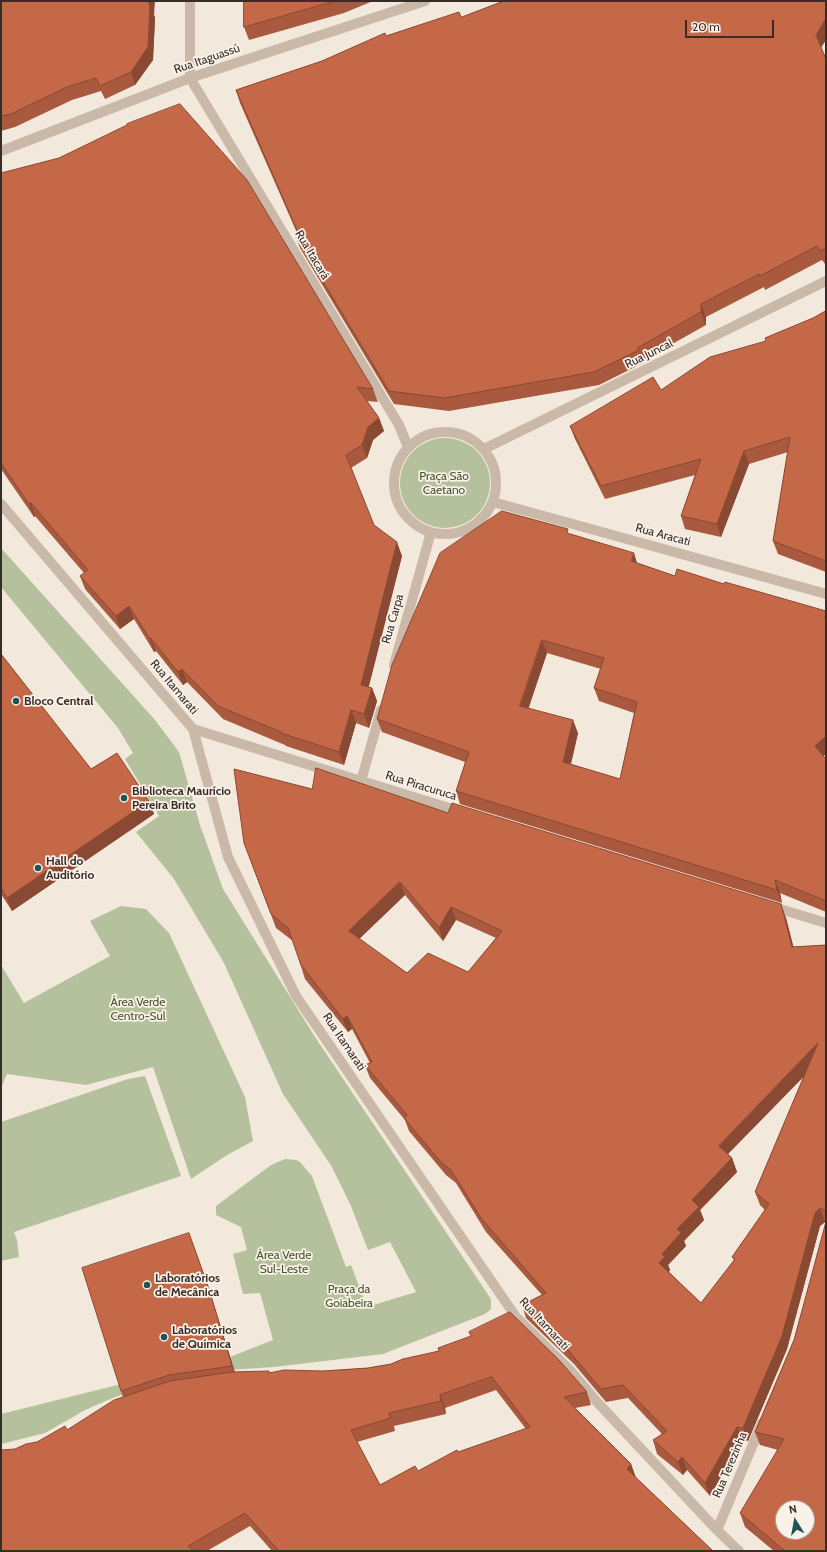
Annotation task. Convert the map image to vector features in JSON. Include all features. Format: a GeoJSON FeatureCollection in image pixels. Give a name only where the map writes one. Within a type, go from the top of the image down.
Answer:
{"type":"FeatureCollection","features":[{"type":"Feature","properties":{"kind":"street"},"geometry":{"type":"LineString","coordinates":[[190,1],[190,78]]}},
{"type":"Feature","properties":{"kind":"street","name":"Rua Itaguassú"},"geometry":{"type":"LineString","coordinates":[[1,151],[190,78],[425,1]]}},
{"type":"Feature","properties":{"kind":"street","name":"Rua Itacará"},"geometry":{"type":"LineString","coordinates":[[190,78],[399,425],[408,447]]}},
{"type":"Feature","properties":{"kind":"street","name":"Rua Juncal"},"geometry":{"type":"LineString","coordinates":[[484,450],[826,281]]}},
{"type":"Feature","properties":{"kind":"street"},"geometry":{"type":"LineString","coordinates":[[438,432],[455,432],[471,438],[484,450],[492,461],[496,475],[496,489],[493,502],[485,515],[474,525],[460,532],[446,534],[431,532],[415,524],[402,512],[395,496],[393,479],[398,462],[408,447],[422,437],[438,432]]}},
{"type":"Feature","properties":{"kind":"street","name":"Rua Aracati"},"geometry":{"type":"LineString","coordinates":[[493,502],[826,594]]}},
{"type":"Feature","properties":{"kind":"street","name":"Rua Itamarati"},"geometry":{"type":"LineString","coordinates":[[1,504],[193,729],[228,857],[296,996],[513,1319],[569,1369],[598,1404],[717,1530],[739,1551]]}},
{"type":"Feature","properties":{"kind":"street","name":"Rua Carpa"},"geometry":{"type":"LineString","coordinates":[[391,676],[431,532]]}},
{"type":"Feature","properties":{"kind":"street"},"geometry":{"type":"LineString","coordinates":[[361,781],[384,698]]}},
{"type":"Feature","properties":{"kind":"street","name":"Rua Piracuruca"},"geometry":{"type":"LineString","coordinates":[[193,729],[472,815]]}},
{"type":"Feature","properties":{"kind":"street"},"geometry":{"type":"LineString","coordinates":[[757,902],[826,923]]}},
{"type":"Feature","properties":{"kind":"street","name":"Rua Terezinha"},"geometry":{"type":"LineString","coordinates":[[717,1530],[765,1416]]}},
{"type":"Feature","properties":{"kind":"green space","name":"Praça São Caetano"},"geometry":{"type":"Polygon","coordinates":[[[445,438],[462,442],[477,451],[486,466],[490,483],[486,500],[477,515],[462,524],[445,528],[428,524],[413,515],[404,500],[400,483],[404,466],[413,451],[428,442],[445,438]]]}},
{"type":"Feature","properties":{"kind":"green space","name":"Área Verde Sul-Leste"},"geometry":{"type":"Polygon","coordinates":[[[1,548],[155,720],[179,752],[200,825],[223,889],[315,1037],[491,1299],[491,1309],[485,1314],[383,1354],[274,1367],[228,1370],[170,1381],[115,1397],[85,1410],[45,1433],[1,1444],[1,1414],[230,1357],[273,1340],[260,1293],[243,1294],[233,1254],[247,1250],[241,1227],[216,1215],[216,1206],[271,1165],[285,1159],[300,1162],[312,1176],[346,1267],[351,1265],[367,1307],[416,1292],[390,1242],[368,1250],[351,1206],[332,1167],[283,1094],[224,963],[174,879],[136,832],[159,816],[125,759],[133,753],[118,728],[1,587],[1,548]]]}},
{"type":"Feature","properties":{"kind":"green space","name":"Área Verde Centro-Sul"},"geometry":{"type":"Polygon","coordinates":[[[121,906],[146,909],[169,933],[245,1097],[253,1141],[227,1155],[191,1179],[153,1067],[86,1085],[7,1074],[1,1088],[1,965],[24,1003],[110,956],[90,921],[121,906]]]}},
{"type":"Feature","properties":{"kind":"green space"},"geometry":{"type":"Polygon","coordinates":[[[145,1076],[181,1176],[14,1232],[17,1240],[19,1257],[1,1261],[1,1122],[128,1079],[145,1076]]]}},
{"type":"Feature","properties":{"kind":"building"},"geometry":{"type":"Polygon","coordinates":[[[1,1],[149,1],[148,47],[131,72],[100,86],[96,78],[67,87],[11,114],[1,116],[1,1]]]}},
{"type":"Feature","properties":{"kind":"building"},"geometry":{"type":"Polygon","coordinates":[[[244,1],[335,1],[244,27],[244,1]]]}},
{"type":"Feature","properties":{"kind":"building"},"geometry":{"type":"Polygon","coordinates":[[[504,1],[826,1],[826,18],[816,35],[826,59],[826,248],[820,251],[817,246],[760,276],[759,274],[701,304],[701,312],[637,348],[639,350],[594,372],[444,398],[389,391],[295,235],[303,244],[236,90],[322,61],[385,33],[386,36],[459,12],[461,17],[504,1]]]}},
{"type":"Feature","properties":{"kind":"building"},"geometry":{"type":"Polygon","coordinates":[[[180,104],[247,180],[373,389],[357,387],[379,418],[368,427],[362,445],[346,455],[374,525],[397,542],[361,685],[372,688],[364,714],[351,710],[339,752],[281,733],[218,706],[182,669],[178,672],[151,638],[150,639],[129,606],[116,616],[80,576],[88,570],[31,503],[29,504],[1,463],[1,173],[59,158],[127,124],[180,104]]]}},
{"type":"Feature","properties":{"kind":"building"},"geometry":{"type":"Polygon","coordinates":[[[826,311],[826,561],[773,541],[790,437],[744,451],[717,524],[681,516],[701,459],[601,486],[570,426],[653,377],[661,390],[710,357],[766,341],[765,338],[826,311]]]}},
{"type":"Feature","properties":{"kind":"building"},"geometry":{"type":"Polygon","coordinates":[[[502,511],[568,529],[567,533],[634,553],[631,561],[675,576],[677,569],[724,584],[725,582],[826,611],[826,736],[815,746],[826,759],[826,901],[775,880],[777,890],[456,791],[469,752],[377,719],[392,665],[440,553],[502,511]],[[542,640],[520,706],[573,720],[563,762],[620,779],[637,702],[594,688],[604,658],[542,640]]]}},
{"type":"Feature","properties":{"kind":"building"},"geometry":{"type":"Polygon","coordinates":[[[1,654],[91,769],[117,753],[149,801],[7,898],[1,888],[1,654]]]}},
{"type":"Feature","properties":{"kind":"building"},"geometry":{"type":"Polygon","coordinates":[[[316,768],[448,813],[452,803],[781,904],[792,947],[826,945],[826,1211],[820,1208],[815,1213],[782,1336],[743,1428],[737,1427],[705,1483],[682,1457],[678,1462],[653,1440],[667,1431],[623,1385],[601,1389],[569,1351],[522,1305],[546,1293],[481,1218],[451,1170],[441,1162],[404,1118],[407,1115],[365,1065],[372,1062],[347,1016],[343,1019],[301,965],[288,928],[271,914],[244,843],[234,769],[312,789],[316,768]],[[400,882],[349,931],[407,973],[428,953],[468,972],[502,931],[451,907],[439,928],[400,882]],[[818,1043],[719,1146],[732,1158],[692,1200],[699,1207],[677,1229],[681,1233],[662,1254],[665,1257],[659,1263],[701,1303],[735,1259],[732,1257],[769,1204],[755,1192],[818,1043]]]}},
{"type":"Feature","properties":{"kind":"building"},"geometry":{"type":"Polygon","coordinates":[[[826,1222],[826,1551],[785,1551],[740,1513],[784,1439],[755,1432],[794,1340],[826,1222]]]}},
{"type":"Feature","properties":{"kind":"building"},"geometry":{"type":"Polygon","coordinates":[[[189,1233],[209,1289],[232,1366],[169,1375],[121,1391],[82,1268],[189,1233]]]}},
{"type":"Feature","properties":{"kind":"building"},"geometry":{"type":"Polygon","coordinates":[[[510,1312],[559,1360],[587,1392],[564,1397],[631,1464],[627,1469],[713,1551],[279,1551],[245,1513],[188,1546],[194,1551],[1,1551],[1,1450],[15,1449],[26,1444],[37,1442],[65,1426],[67,1430],[114,1400],[170,1381],[232,1372],[269,1371],[269,1373],[284,1370],[323,1371],[368,1368],[391,1364],[403,1359],[439,1351],[438,1348],[471,1336],[469,1332],[510,1312]],[[492,1377],[440,1395],[441,1401],[389,1413],[391,1418],[351,1430],[380,1485],[415,1466],[418,1471],[457,1450],[458,1452],[530,1427],[492,1377]]]}},
{"type":"Feature","properties":{"kind":"place","name":"Bloco Central"},"geometry":{"type":"Point","coordinates":[16,701]}},
{"type":"Feature","properties":{"kind":"place","name":"Biblioteca Maurício Pereira Brito"},"geometry":{"type":"Point","coordinates":[124,798]}},
{"type":"Feature","properties":{"kind":"place","name":"Hall do Auditório"},"geometry":{"type":"Point","coordinates":[38,868]}},
{"type":"Feature","properties":{"kind":"place","name":"Laboratórios de Mecânica"},"geometry":{"type":"Point","coordinates":[147,1285]}},
{"type":"Feature","properties":{"kind":"place","name":"Laboratórios de Química"},"geometry":{"type":"Point","coordinates":[164,1337]}},
{"type":"Feature","properties":{"kind":"park label","name":"Praça da Goiabeira"},"geometry":{"type":"Point","coordinates":[349,1296]}}]}
